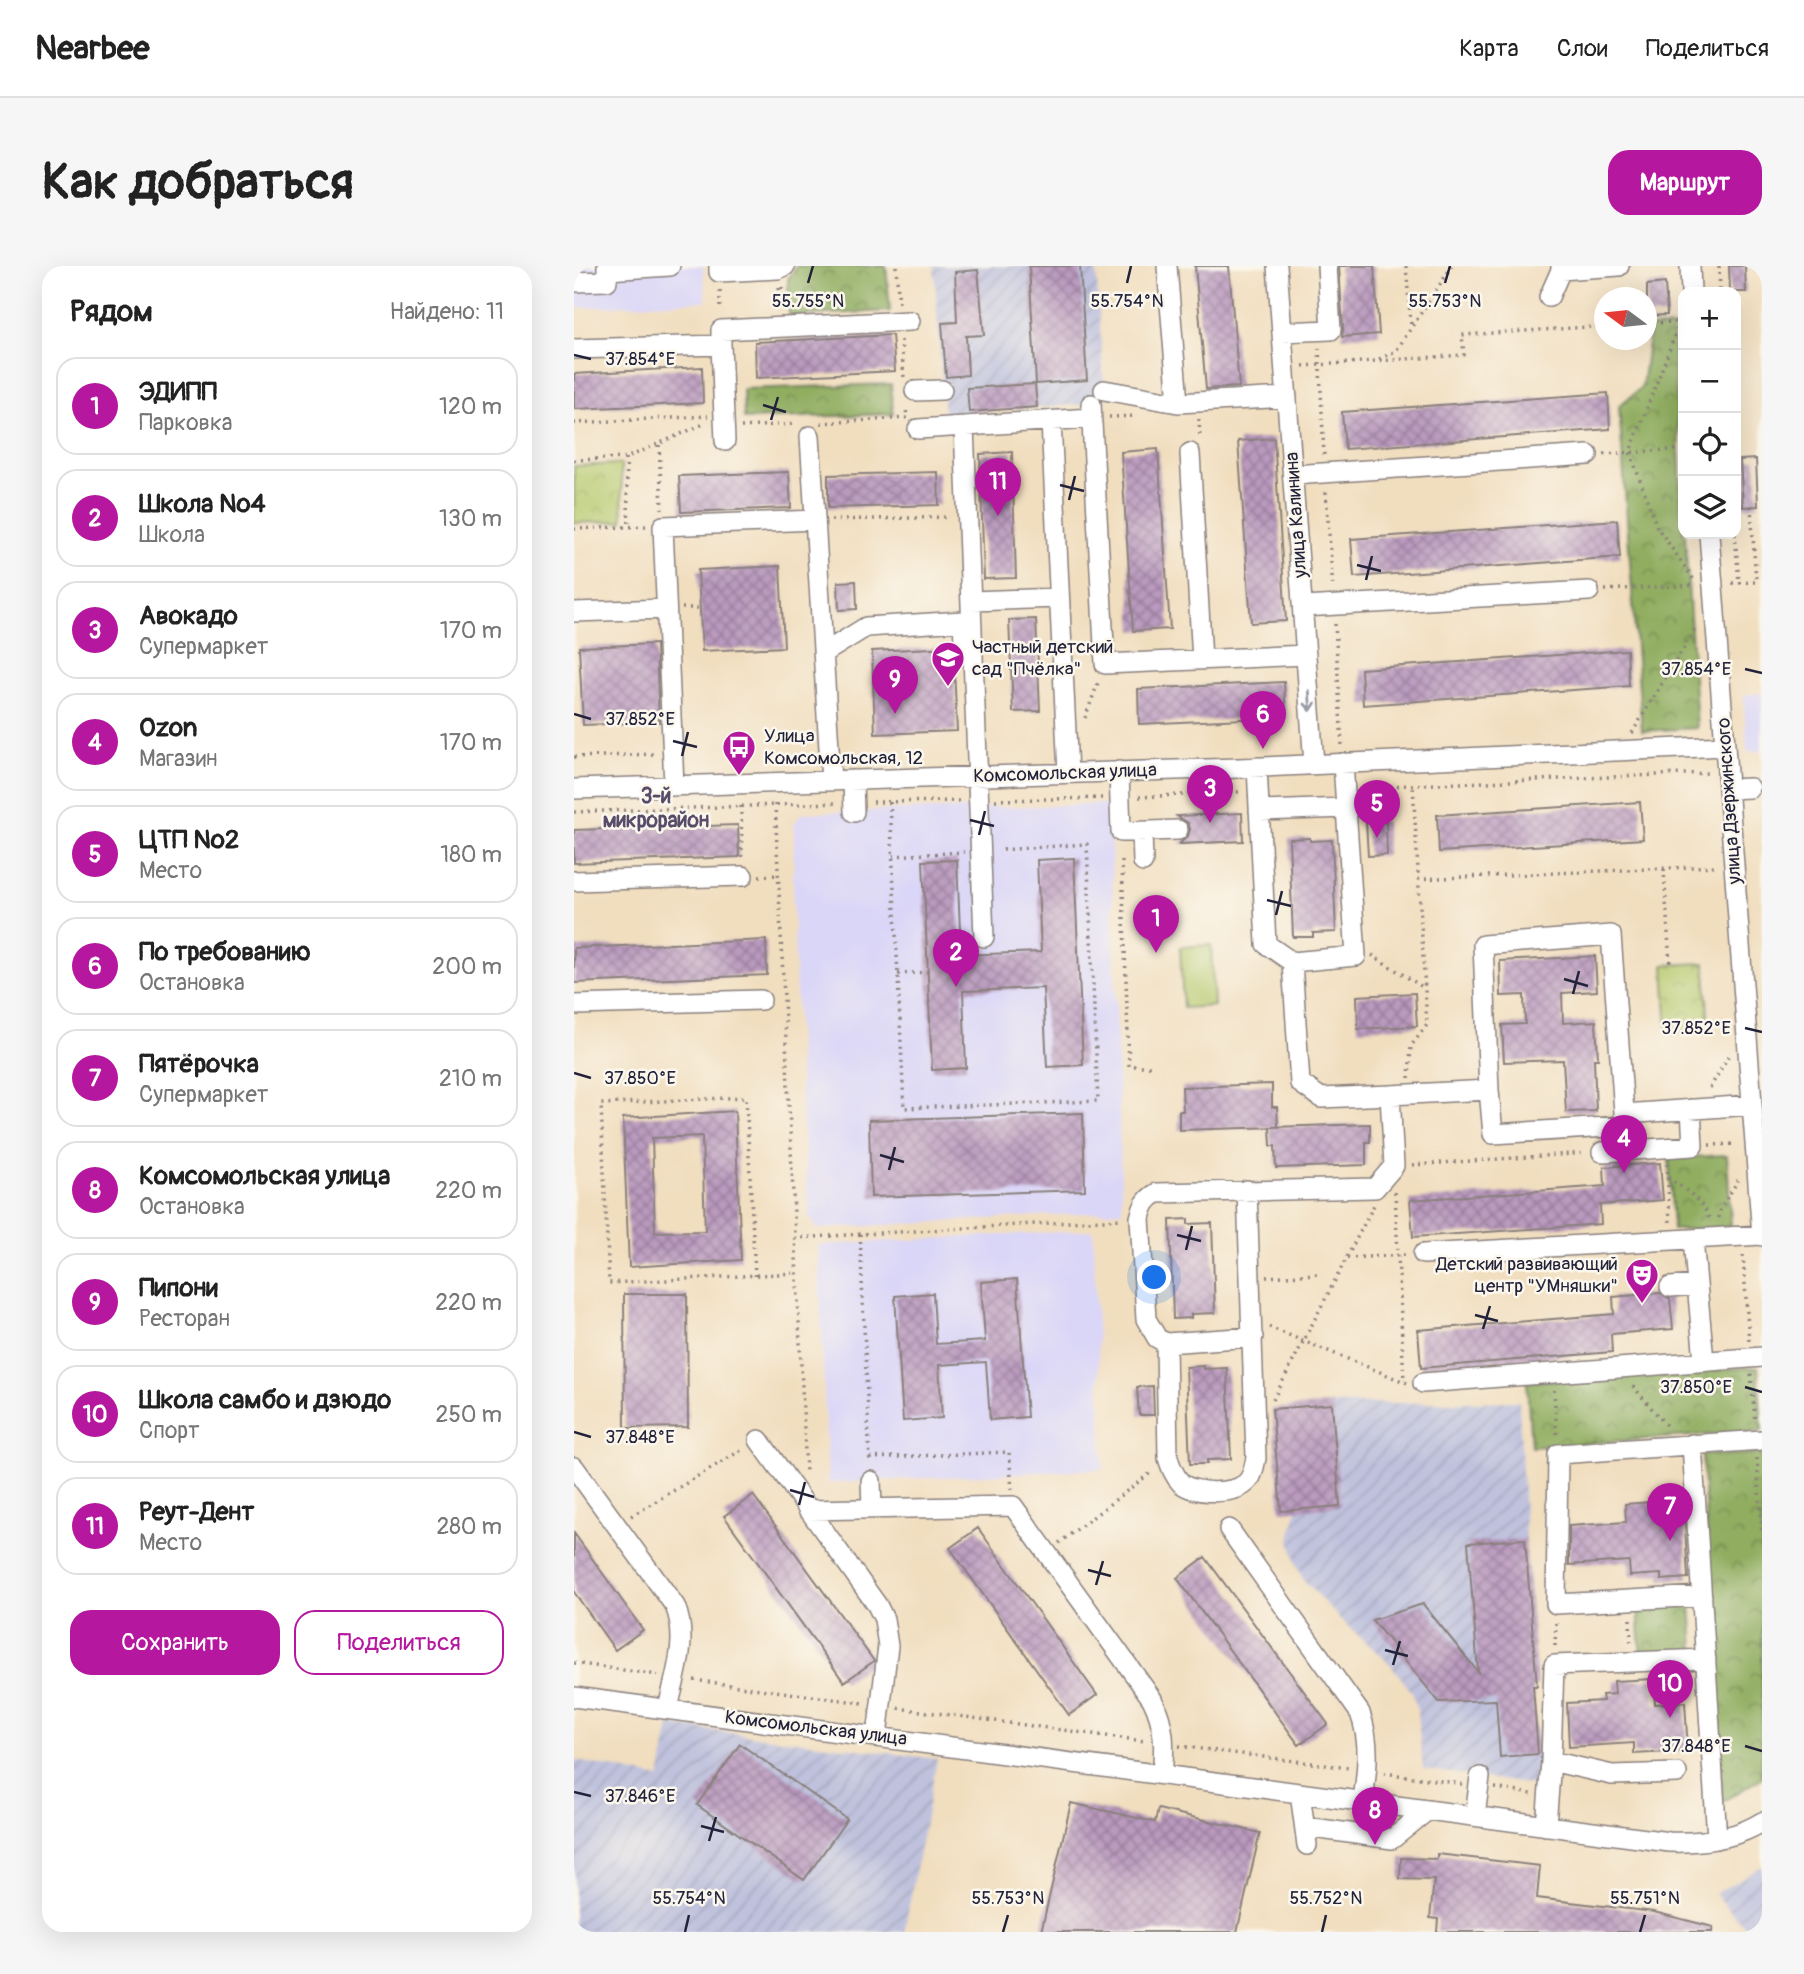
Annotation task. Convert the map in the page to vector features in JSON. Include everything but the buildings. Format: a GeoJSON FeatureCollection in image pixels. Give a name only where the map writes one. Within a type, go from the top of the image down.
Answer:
{"type":"FeatureCollection","features":[{"type":"Feature","properties":{"kind":"street"},"geometry":{"type":"LineString","coordinates":[[574,282],[607,281],[607,268],[670,266]]}},
{"type":"Feature","properties":{"kind":"street"},"geometry":{"type":"LineString","coordinates":[[1167,266],[1178,404]]}},
{"type":"Feature","properties":{"kind":"street","name":"улица Калинина"},"geometry":{"type":"LineString","coordinates":[[1277,266],[1314,764]]}},
{"type":"Feature","properties":{"kind":"street"},"geometry":{"type":"LineString","coordinates":[[1282,332],[1331,330],[1327,266]]}},
{"type":"Feature","properties":{"kind":"street"},"geometry":{"type":"LineString","coordinates":[[1549,297],[1561,268],[1619,266]]}},
{"type":"Feature","properties":{"kind":"street"},"geometry":{"type":"LineString","coordinates":[[1685,287],[1689,266]]}},
{"type":"Feature","properties":{"kind":"street"},"geometry":{"type":"LineString","coordinates":[[719,269],[781,268]]}},
{"type":"Feature","properties":{"kind":"street"},"geometry":{"type":"LineString","coordinates":[[574,349],[721,338],[784,327],[910,321]]}},
{"type":"Feature","properties":{"kind":"street"},"geometry":{"type":"LineString","coordinates":[[721,338],[725,441]]}},
{"type":"Feature","properties":{"kind":"street"},"geometry":{"type":"LineString","coordinates":[[915,391],[942,390]]}},
{"type":"Feature","properties":{"kind":"street"},"geometry":{"type":"LineString","coordinates":[[918,429],[1051,421],[1096,404],[1178,404],[1287,397]]}},
{"type":"Feature","properties":{"kind":"street"},"geometry":{"type":"LineString","coordinates":[[1096,404],[1105,664],[1306,655]]}},
{"type":"Feature","properties":{"kind":"street"},"geometry":{"type":"LineString","coordinates":[[1051,421],[1068,773]]}},
{"type":"Feature","properties":{"kind":"street"},"geometry":{"type":"LineString","coordinates":[[964,426],[974,776]]}},
{"type":"Feature","properties":{"kind":"street"},"geometry":{"type":"LineString","coordinates":[[810,436],[831,781]]}},
{"type":"Feature","properties":{"kind":"street"},"geometry":{"type":"LineString","coordinates":[[1190,453],[1202,660]]}},
{"type":"Feature","properties":{"kind":"street"},"geometry":{"type":"LineString","coordinates":[[1293,475],[1588,455]]}},
{"type":"Feature","properties":{"kind":"street"},"geometry":{"type":"LineString","coordinates":[[674,786],[663,526],[815,520]]}},
{"type":"Feature","properties":{"kind":"street","name":"улица Дзержинского"},"geometry":{"type":"LineString","coordinates":[[1709,539],[1752,1105],[1758,1125],[1762,1235]]}},
{"type":"Feature","properties":{"kind":"street"},"geometry":{"type":"LineString","coordinates":[[1303,607],[1589,591]]}},
{"type":"Feature","properties":{"kind":"street"},"geometry":{"type":"LineString","coordinates":[[971,601],[1059,598]]}},
{"type":"Feature","properties":{"kind":"street"},"geometry":{"type":"LineString","coordinates":[[574,612],[666,609]]}},
{"type":"Feature","properties":{"kind":"street"},"geometry":{"type":"LineString","coordinates":[[824,653],[866,627],[963,621],[981,851],[984,937]]}},
{"type":"Feature","properties":{"kind":"street","name":"Комсомольская улица"},"geometry":{"type":"LineString","coordinates":[[574,789],[1257,767],[1314,764],[1343,758],[1724,746]]}},
{"type":"Feature","properties":{"kind":"street"},"geometry":{"type":"LineString","coordinates":[[1257,767],[1266,944],[1292,962],[1356,956],[1343,758]]}},
{"type":"Feature","properties":{"kind":"street"},"geometry":{"type":"LineString","coordinates":[[1119,771],[1121,832],[1178,830]]}},
{"type":"Feature","properties":{"kind":"street"},"geometry":{"type":"LineString","coordinates":[[853,780],[854,812]]}},
{"type":"Feature","properties":{"kind":"street"},"geometry":{"type":"LineString","coordinates":[[1728,789],[1750,788]]}},
{"type":"Feature","properties":{"kind":"street"},"geometry":{"type":"LineString","coordinates":[[1259,811],[1346,808]]}},
{"type":"Feature","properties":{"kind":"street"},"geometry":{"type":"LineString","coordinates":[[1142,831],[1143,862]]}},
{"type":"Feature","properties":{"kind":"street"},"geometry":{"type":"LineString","coordinates":[[574,881],[743,876]]}},
{"type":"Feature","properties":{"kind":"street"},"geometry":{"type":"LineString","coordinates":[[1611,935],[1625,1126],[1493,1134],[1489,1090],[1483,945],[1611,935]]}},
{"type":"Feature","properties":{"kind":"street"},"geometry":{"type":"LineString","coordinates":[[1292,962],[1300,1083],[1321,1098],[1489,1090]]}},
{"type":"Feature","properties":{"kind":"street"},"geometry":{"type":"LineString","coordinates":[[574,1005],[761,1000]]}},
{"type":"Feature","properties":{"kind":"street"},"geometry":{"type":"LineString","coordinates":[[1252,1329],[1166,1343],[1157,1338],[1146,1319],[1140,1218],[1142,1208],[1148,1198],[1157,1193],[1375,1188],[1394,1166],[1390,1095]]}},
{"type":"Feature","properties":{"kind":"street"},"geometry":{"type":"LineString","coordinates":[[1624,1114],[1752,1105]]}},
{"type":"Feature","properties":{"kind":"street"},"geometry":{"type":"LineString","coordinates":[[1602,1152],[1693,1146],[1690,1109]]}},
{"type":"Feature","properties":{"kind":"street"},"geometry":{"type":"LineString","coordinates":[[1166,1343],[1168,1458],[1173,1473],[1182,1483],[1194,1490],[1233,1489],[1245,1484],[1253,1473],[1256,1458],[1247,1190]]}},
{"type":"Feature","properties":{"kind":"street"},"geometry":{"type":"LineString","coordinates":[[1423,1254],[1762,1235]]}},
{"type":"Feature","properties":{"kind":"street"},"geometry":{"type":"LineString","coordinates":[[1693,1239],[1704,1361]]}},
{"type":"Feature","properties":{"kind":"street"},"geometry":{"type":"LineString","coordinates":[[1670,1287],[1697,1285]]}},
{"type":"Feature","properties":{"kind":"street"},"geometry":{"type":"LineString","coordinates":[[1423,1383],[1762,1357]]}},
{"type":"Feature","properties":{"kind":"street"},"geometry":{"type":"LineString","coordinates":[[759,1440],[877,1605],[884,1619],[888,1646],[877,1736]]}},
{"type":"Feature","properties":{"kind":"street"},"geometry":{"type":"LineString","coordinates":[[1702,1595],[1556,1604],[1558,1454],[1759,1440]]}},
{"type":"Feature","properties":{"kind":"street"},"geometry":{"type":"LineString","coordinates":[[1687,1444],[1702,1595],[1717,1839]]}},
{"type":"Feature","properties":{"kind":"street"},"geometry":{"type":"LineString","coordinates":[[574,1467],[675,1606],[681,1619],[682,1644],[668,1709]]}},
{"type":"Feature","properties":{"kind":"street"},"geometry":{"type":"LineString","coordinates":[[871,1481],[872,1508]]}},
{"type":"Feature","properties":{"kind":"street"},"geometry":{"type":"LineString","coordinates":[[808,1510],[1013,1506],[1152,1699],[1161,1716],[1165,1744],[1162,1774]]}},
{"type":"Feature","properties":{"kind":"street"},"geometry":{"type":"LineString","coordinates":[[1229,1530],[1360,1713],[1366,1730],[1368,1751],[1363,1801]]}},
{"type":"Feature","properties":{"kind":"street"},"geometry":{"type":"LineString","coordinates":[[1546,1826],[1554,1665],[1706,1659]]}},
{"type":"Feature","properties":{"kind":"street","name":"Комсомольская улица"},"geometry":{"type":"LineString","coordinates":[[574,1697],[1669,1842],[1692,1843],[1717,1839],[1762,1822]]}},
{"type":"Feature","properties":{"kind":"street"},"geometry":{"type":"LineString","coordinates":[[1551,1760],[1612,1775],[1677,1773]]}},
{"type":"Feature","properties":{"kind":"street"},"geometry":{"type":"LineString","coordinates":[[1475,1816],[1480,1782]]}},
{"type":"Feature","properties":{"kind":"street"},"geometry":{"type":"LineString","coordinates":[[1300,1793],[1307,1836],[1392,1839],[1428,1810]]}},
{"type":"Feature","properties":{"kind":"path"},"geometry":{"type":"LineString","coordinates":[[1406,266],[1411,327]]}},
{"type":"Feature","properties":{"kind":"path"},"geometry":{"type":"LineString","coordinates":[[1375,361],[1396,351],[1452,266]]}},
{"type":"Feature","properties":{"kind":"path"},"geometry":{"type":"LineString","coordinates":[[1719,266],[1720,287]]}},
{"type":"Feature","properties":{"kind":"path"},"geometry":{"type":"LineString","coordinates":[[781,268],[784,327]]}},
{"type":"Feature","properties":{"kind":"path"},"geometry":{"type":"LineString","coordinates":[[719,269],[721,338]]}},
{"type":"Feature","properties":{"kind":"path"},"geometry":{"type":"LineString","coordinates":[[1657,323],[1678,322]]}},
{"type":"Feature","properties":{"kind":"path"},"geometry":{"type":"LineString","coordinates":[[1285,368],[1464,355],[1462,335],[1594,327]]}},
{"type":"Feature","properties":{"kind":"path"},"geometry":{"type":"LineString","coordinates":[[1318,330],[1324,473],[1343,758]]}},
{"type":"Feature","properties":{"kind":"path"},"geometry":{"type":"LineString","coordinates":[[1589,591],[1697,585],[1657,527],[1630,452],[1678,332]]}},
{"type":"Feature","properties":{"kind":"path"},"geometry":{"type":"LineString","coordinates":[[574,423],[724,415]]}},
{"type":"Feature","properties":{"kind":"path"},"geometry":{"type":"LineString","coordinates":[[574,460],[626,458],[724,415]]}},
{"type":"Feature","properties":{"kind":"path"},"geometry":{"type":"LineString","coordinates":[[574,529],[663,526],[659,445]]}},
{"type":"Feature","properties":{"kind":"path"},"geometry":{"type":"LineString","coordinates":[[1588,455],[1678,449]]}},
{"type":"Feature","properties":{"kind":"path"},"geometry":{"type":"LineString","coordinates":[[626,458],[629,527]]}},
{"type":"Feature","properties":{"kind":"path"},"geometry":{"type":"LineString","coordinates":[[1735,539],[1739,583],[1756,582],[1751,507]]}},
{"type":"Feature","properties":{"kind":"path"},"geometry":{"type":"LineString","coordinates":[[815,520],[968,517]]}},
{"type":"Feature","properties":{"kind":"path"},"geometry":{"type":"LineString","coordinates":[[1627,741],[1699,621]]}},
{"type":"Feature","properties":{"kind":"path"},"geometry":{"type":"LineString","coordinates":[[1082,725],[1105,664]]}},
{"type":"Feature","properties":{"kind":"path"},"geometry":{"type":"LineString","coordinates":[[574,757],[672,754]]}},
{"type":"Feature","properties":{"kind":"path"},"geometry":{"type":"LineString","coordinates":[[1390,1095],[1409,1081],[1411,1046],[1427,1025],[1413,785]]}},
{"type":"Feature","properties":{"kind":"path"},"geometry":{"type":"LineString","coordinates":[[1211,793],[1212,815]]}},
{"type":"Feature","properties":{"kind":"path"},"geometry":{"type":"LineString","coordinates":[[890,802],[904,1108],[1098,1101],[1087,844],[893,856]]}},
{"type":"Feature","properties":{"kind":"path"},"geometry":{"type":"LineString","coordinates":[[574,812],[775,804],[808,1510]]}},
{"type":"Feature","properties":{"kind":"path"},"geometry":{"type":"LineString","coordinates":[[740,806],[743,876]]}},
{"type":"Feature","properties":{"kind":"path"},"geometry":{"type":"LineString","coordinates":[[1121,832],[1129,1066],[1153,1066]]}},
{"type":"Feature","properties":{"kind":"path"},"geometry":{"type":"LineString","coordinates":[[1418,879],[1716,866]]}},
{"type":"Feature","properties":{"kind":"path"},"geometry":{"type":"LineString","coordinates":[[1664,868],[1670,965]]}},
{"type":"Feature","properties":{"kind":"path"},"geometry":{"type":"LineString","coordinates":[[1355,944],[1424,988]]}},
{"type":"Feature","properties":{"kind":"path"},"geometry":{"type":"LineString","coordinates":[[898,974],[928,972]]}},
{"type":"Feature","properties":{"kind":"path"},"geometry":{"type":"LineString","coordinates":[[755,1276],[746,1097],[601,1104],[609,1283],[755,1276],[797,1273]]}},
{"type":"Feature","properties":{"kind":"path"},"geometry":{"type":"LineString","coordinates":[[1693,1146],[1735,1144]]}},
{"type":"Feature","properties":{"kind":"path"},"geometry":{"type":"LineString","coordinates":[[1666,1148],[1671,1240]]}},
{"type":"Feature","properties":{"kind":"path"},"geometry":{"type":"LineString","coordinates":[[1252,1329],[1304,1341],[1404,1384],[1394,1166],[1602,1152]]}},
{"type":"Feature","properties":{"kind":"path"},"geometry":{"type":"LineString","coordinates":[[1668,1178],[1688,1191],[1707,1213],[1717,1238]]}},
{"type":"Feature","properties":{"kind":"path"},"geometry":{"type":"LineString","coordinates":[[1717,1238],[1719,1212],[1738,1180]]}},
{"type":"Feature","properties":{"kind":"path"},"geometry":{"type":"LineString","coordinates":[[1256,1435],[1376,1200]]}},
{"type":"Feature","properties":{"kind":"path"},"geometry":{"type":"LineString","coordinates":[[795,1238],[1114,1220]]}},
{"type":"Feature","properties":{"kind":"path"},"geometry":{"type":"LineString","coordinates":[[860,1234],[871,1481]]}},
{"type":"Feature","properties":{"kind":"path"},"geometry":{"type":"LineString","coordinates":[[1346,1258],[1423,1254]]}},
{"type":"Feature","properties":{"kind":"path"},"geometry":{"type":"LineString","coordinates":[[1250,1278],[1318,1275]]}},
{"type":"Feature","properties":{"kind":"path"},"geometry":{"type":"LineString","coordinates":[[1619,1368],[1687,1444]]}},
{"type":"Feature","properties":{"kind":"path"},"geometry":{"type":"LineString","coordinates":[[1553,1373],[1558,1454]]}},
{"type":"Feature","properties":{"kind":"path"},"geometry":{"type":"LineString","coordinates":[[616,1525],[759,1440]]}},
{"type":"Feature","properties":{"kind":"path"},"geometry":{"type":"LineString","coordinates":[[1759,1440],[1762,1535]]}},
{"type":"Feature","properties":{"kind":"path"},"geometry":{"type":"LineString","coordinates":[[870,1458],[1009,1452],[1011,1474]]}},
{"type":"Feature","properties":{"kind":"path"},"geometry":{"type":"LineString","coordinates":[[1047,1553],[1168,1458]]}},
{"type":"Feature","properties":{"kind":"path"},"geometry":{"type":"LineString","coordinates":[[1629,1600],[1632,1662]]}},
{"type":"Feature","properties":{"kind":"path"},"geometry":{"type":"LineString","coordinates":[[1554,1665],[1556,1604]]}},
{"type":"Feature","properties":{"kind":"path"},"geometry":{"type":"LineString","coordinates":[[574,1663],[1165,1744],[1480,1782],[1549,1796]]}},
{"type":"Feature","properties":{"kind":"shaded area"},"geometry":{"type":"Polygon","coordinates":[[[574,266],[703,266],[706,301],[574,308],[574,266]]]}},
{"type":"Feature","properties":{"kind":"shaded area"},"geometry":{"type":"Polygon","coordinates":[[[934,266],[1096,266],[1105,403],[944,414],[934,266]]]}},
{"type":"Feature","properties":{"kind":"shaded area"},"geometry":{"type":"Polygon","coordinates":[[[1762,693],[1762,751],[1747,752],[1744,695],[1762,693]]]}},
{"type":"Feature","properties":{"kind":"shaded area"},"geometry":{"type":"Polygon","coordinates":[[[1110,804],[1122,1211],[817,1229],[809,1216],[799,1074],[793,901],[794,824],[802,813],[1110,804]]]}},
{"type":"Feature","properties":{"kind":"shaded area"},"geometry":{"type":"Polygon","coordinates":[[[1093,1230],[1103,1469],[828,1483],[818,1245],[1093,1230]]]}},
{"type":"Feature","properties":{"kind":"shaded area"},"geometry":{"type":"Polygon","coordinates":[[[1519,1401],[1525,1539],[1537,1686],[1533,1687],[1538,1754],[1543,1757],[1542,1786],[1423,1769],[1417,1710],[1412,1692],[1390,1664],[1339,1618],[1303,1579],[1295,1561],[1290,1539],[1297,1510],[1281,1511],[1272,1409],[1332,1404],[1519,1401]]]}},
{"type":"Feature","properties":{"kind":"shaded area"},"geometry":{"type":"Polygon","coordinates":[[[670,1725],[937,1759],[904,1932],[574,1932],[574,1760],[660,1778],[670,1725]]]}},
{"type":"Feature","properties":{"kind":"shaded area"},"geometry":{"type":"Polygon","coordinates":[[[1762,1866],[1762,1932],[1750,1932],[1715,1894],[1762,1866]]]}},
{"type":"Feature","properties":{"kind":"green space"},"geometry":{"type":"Polygon","coordinates":[[[797,266],[886,266],[890,311],[789,316],[788,279],[797,266]]]}},
{"type":"Feature","properties":{"kind":"green space"},"geometry":{"type":"Polygon","coordinates":[[[1673,327],[1678,430],[1678,539],[1685,539],[1697,728],[1642,731],[1619,406],[1642,387],[1647,350],[1657,350],[1657,328],[1673,327]]]}},
{"type":"Feature","properties":{"kind":"green space"},"geometry":{"type":"Polygon","coordinates":[[[891,384],[893,414],[744,419],[743,389],[891,384]]]}},
{"type":"Feature","properties":{"kind":"green space"},"geometry":{"type":"Polygon","coordinates":[[[621,464],[623,521],[574,523],[574,466],[621,464]]]}},
{"type":"Feature","properties":{"kind":"green space"},"geometry":{"type":"Polygon","coordinates":[[[1211,945],[1214,1006],[1183,1008],[1180,947],[1211,945]]]}},
{"type":"Feature","properties":{"kind":"green space"},"geometry":{"type":"Polygon","coordinates":[[[1705,963],[1709,1032],[1668,1034],[1664,965],[1705,963]]]}},
{"type":"Feature","properties":{"kind":"green space"},"geometry":{"type":"Polygon","coordinates":[[[1727,1155],[1731,1227],[1673,1230],[1669,1158],[1727,1155]]]}},
{"type":"Feature","properties":{"kind":"green space"},"geometry":{"type":"Polygon","coordinates":[[[1758,1367],[1762,1431],[1531,1447],[1527,1382],[1758,1367]]]}},
{"type":"Feature","properties":{"kind":"green space"},"geometry":{"type":"Polygon","coordinates":[[[1762,1454],[1762,1778],[1723,1801],[1702,1455],[1762,1454]]]}},
{"type":"Feature","properties":{"kind":"green space"},"geometry":{"type":"Polygon","coordinates":[[[1691,1602],[1694,1652],[1641,1655],[1638,1606],[1691,1602]]]}},
{"type":"Feature","properties":{"kind":"place","name":"Реут-Дент"},"geometry":{"type":"Point","coordinates":[998,516]}},
{"type":"Feature","properties":{"kind":"place","name":"Частный детский сад \"Пчёлка\""},"geometry":{"type":"Point","coordinates":[948,688]}},
{"type":"Feature","properties":{"kind":"place","name":"Пипони"},"geometry":{"type":"Point","coordinates":[895,714]}},
{"type":"Feature","properties":{"kind":"place","name":"По требованию"},"geometry":{"type":"Point","coordinates":[1263,749]}},
{"type":"Feature","properties":{"kind":"place","name":"Улица Комсомольская, 12"},"geometry":{"type":"Point","coordinates":[739,777]}},
{"type":"Feature","properties":{"kind":"place","name":"Авокадо"},"geometry":{"type":"Point","coordinates":[1210,823]}},
{"type":"Feature","properties":{"kind":"place","name":"ЦТП №2"},"geometry":{"type":"Point","coordinates":[1377,838]}},
{"type":"Feature","properties":{"kind":"place","name":"ЭДИПП"},"geometry":{"type":"Point","coordinates":[1156,953]}},
{"type":"Feature","properties":{"kind":"place","name":"Школа №4"},"geometry":{"type":"Point","coordinates":[956,987]}},
{"type":"Feature","properties":{"kind":"place","name":"Ozon"},"geometry":{"type":"Point","coordinates":[1624,1173]}},
{"type":"Feature","properties":{"kind":"place","name":"Детский развивающий центр \"УМняшки\""},"geometry":{"type":"Point","coordinates":[1642,1305]}},
{"type":"Feature","properties":{"kind":"place","name":"Пятёрочка"},"geometry":{"type":"Point","coordinates":[1670,1541]}},
{"type":"Feature","properties":{"kind":"place","name":"Школа самбо и дзюдо"},"geometry":{"type":"Point","coordinates":[1670,1718]}},
{"type":"Feature","properties":{"kind":"place","name":"Комсомольская улица"},"geometry":{"type":"Point","coordinates":[1375,1845]}},
{"type":"Feature","properties":{"kind":"district","name":"3-й микрорайон"},"geometry":{"type":"Point","coordinates":[656,808]}}]}
